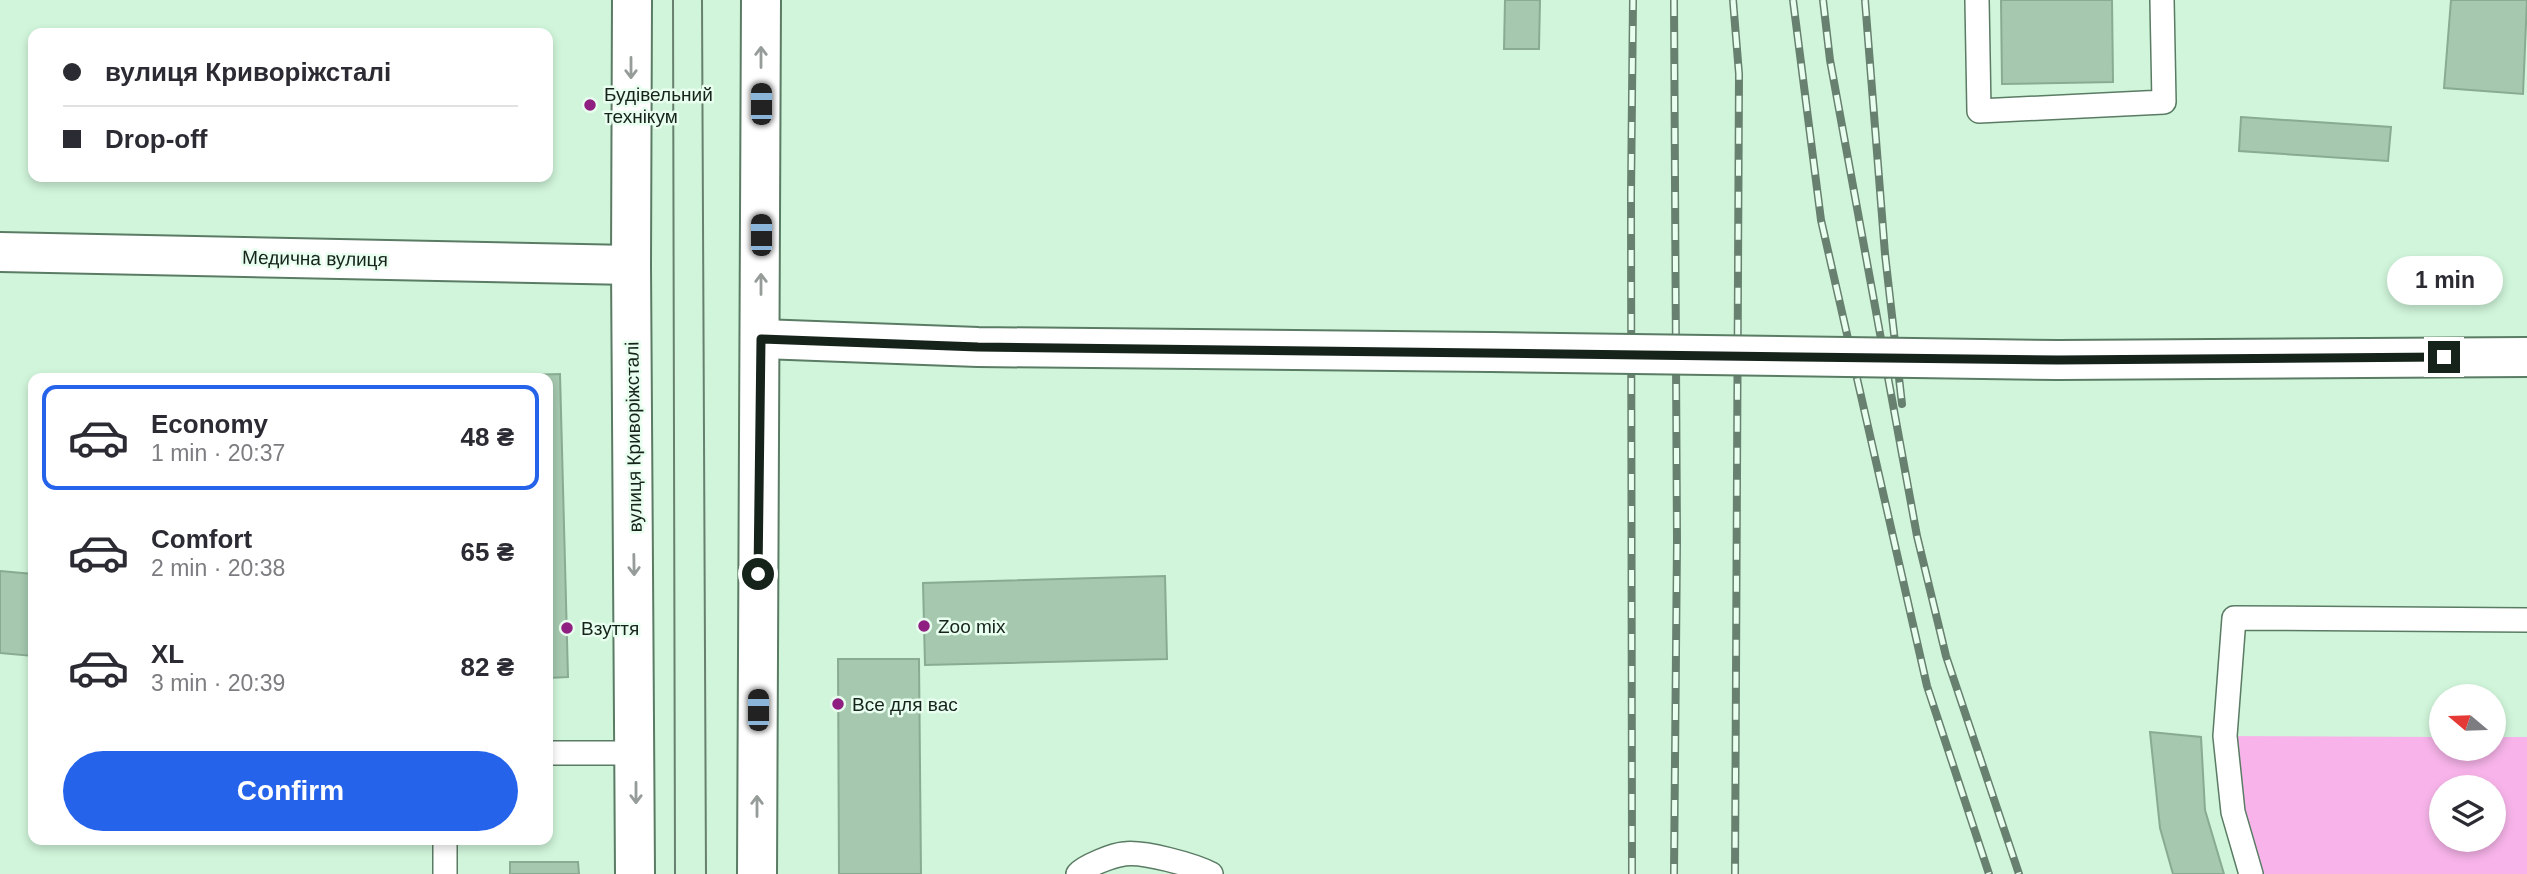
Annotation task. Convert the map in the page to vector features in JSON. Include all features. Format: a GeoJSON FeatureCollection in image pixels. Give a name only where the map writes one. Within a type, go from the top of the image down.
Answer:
{"type":"FeatureCollection","features":[{"type":"Feature","properties":{"kind":"street","name":"вулиця Криворіжсталі"},"geometry":{"type":"LineString","coordinates":[[632,0],[635,874]]}},
{"type":"Feature","properties":{"kind":"street"},"geometry":{"type":"LineString","coordinates":[[757,874],[761,0]]}},
{"type":"Feature","properties":{"kind":"street","name":"Медична вулиця"},"geometry":{"type":"LineString","coordinates":[[0,252],[631,265]]}},
{"type":"Feature","properties":{"kind":"street"},"geometry":{"type":"LineString","coordinates":[[761,339],[978,347],[2058,360],[2527,357]]}},
{"type":"Feature","properties":{"kind":"lane"},"geometry":{"type":"LineString","coordinates":[[1976,0],[1979,111],[2164,102],[2162,0]]}},
{"type":"Feature","properties":{"kind":"lane"},"geometry":{"type":"LineString","coordinates":[[2251,874],[2233,812],[2225,736],[2234,618],[2527,620]]}},
{"type":"Feature","properties":{"kind":"lane"},"geometry":{"type":"LineString","coordinates":[[553,753],[636,753]]}},
{"type":"Feature","properties":{"kind":"lane"},"geometry":{"type":"LineString","coordinates":[[445,845],[445,874]]}},
{"type":"Feature","properties":{"kind":"lane"},"geometry":{"type":"LineString","coordinates":[[1078,874],[1083,868],[1124,853],[1172,861],[1211,874]]}},
{"type":"Feature","properties":{"kind":"shaded area"},"geometry":{"type":"Polygon","coordinates":[[[2225,736],[2429,737],[2429,761],[2506,761],[2506,737],[2527,737],[2527,874],[2251,874],[2225,736]]]}},
{"type":"Feature","properties":{"kind":"building"},"geometry":{"type":"Polygon","coordinates":[[[1505,0],[1540,0],[1539,49],[1504,49],[1505,0]]]}},
{"type":"Feature","properties":{"kind":"building"},"geometry":{"type":"Polygon","coordinates":[[[2001,0],[2112,0],[2113,82],[2002,84],[2001,0]]]}},
{"type":"Feature","properties":{"kind":"building"},"geometry":{"type":"Polygon","coordinates":[[[2451,0],[2527,0],[2523,94],[2444,88],[2451,0]]]}},
{"type":"Feature","properties":{"kind":"building"},"geometry":{"type":"Polygon","coordinates":[[[2241,117],[2391,127],[2388,161],[2239,151],[2241,117]]]}},
{"type":"Feature","properties":{"kind":"building"},"geometry":{"type":"Polygon","coordinates":[[[553,374],[560,374],[568,677],[553,678],[553,374]]]}},
{"type":"Feature","properties":{"kind":"building"},"geometry":{"type":"Polygon","coordinates":[[[0,571],[28,574],[28,656],[0,653],[0,571]]]}},
{"type":"Feature","properties":{"kind":"building"},"geometry":{"type":"Polygon","coordinates":[[[1165,576],[1167,659],[925,665],[923,583],[1165,576]]]}},
{"type":"Feature","properties":{"kind":"building"},"geometry":{"type":"Polygon","coordinates":[[[838,659],[919,659],[921,874],[839,874],[838,659]]]}},
{"type":"Feature","properties":{"kind":"building"},"geometry":{"type":"Polygon","coordinates":[[[2150,732],[2201,737],[2205,810],[2224,874],[2173,874],[2160,828],[2150,732]]]}},
{"type":"Feature","properties":{"kind":"building"},"geometry":{"type":"Polygon","coordinates":[[[510,862],[578,862],[579,874],[510,874],[510,862]]]}},
{"type":"Feature","properties":{"kind":"tram line"},"geometry":{"type":"LineString","coordinates":[[673,0],[675,874]]}},
{"type":"Feature","properties":{"kind":"tram line"},"geometry":{"type":"LineString","coordinates":[[702,0],[706,874]]}},
{"type":"Feature","properties":{"kind":"railway"},"geometry":{"type":"LineString","coordinates":[[1632,874],[1633,0]]}},
{"type":"Feature","properties":{"kind":"railway"},"geometry":{"type":"LineString","coordinates":[[1674,0],[1677,541],[1674,874]]}},
{"type":"Feature","properties":{"kind":"railway"},"geometry":{"type":"LineString","coordinates":[[1733,0],[1739,74],[1735,874]]}},
{"type":"Feature","properties":{"kind":"railway"},"geometry":{"type":"LineString","coordinates":[[1793,0],[1821,220],[1927,686],[1989,874]]}},
{"type":"Feature","properties":{"kind":"railway"},"geometry":{"type":"LineString","coordinates":[[1823,0],[1830,60],[1917,536],[1946,656],[2019,874]]}},
{"type":"Feature","properties":{"kind":"railway"},"geometry":{"type":"LineString","coordinates":[[1865,0],[1885,254],[1902,404]]}},
{"type":"Feature","properties":{"kind":"place","name":"Будівельний технікум"},"geometry":{"type":"Point","coordinates":[590,105]}},
{"type":"Feature","properties":{"kind":"place","name":"Zoo mix"},"geometry":{"type":"Point","coordinates":[924,626]}},
{"type":"Feature","properties":{"kind":"place","name":"Взуття"},"geometry":{"type":"Point","coordinates":[567,628]}},
{"type":"Feature","properties":{"kind":"place","name":"Все для вас"},"geometry":{"type":"Point","coordinates":[838,704]}},
{"type":"Feature","properties":{"kind":"route"},"geometry":{"type":"LineString","coordinates":[[758,574],[761,339],[978,347],[2058,360],[2444,357]]}}]}
